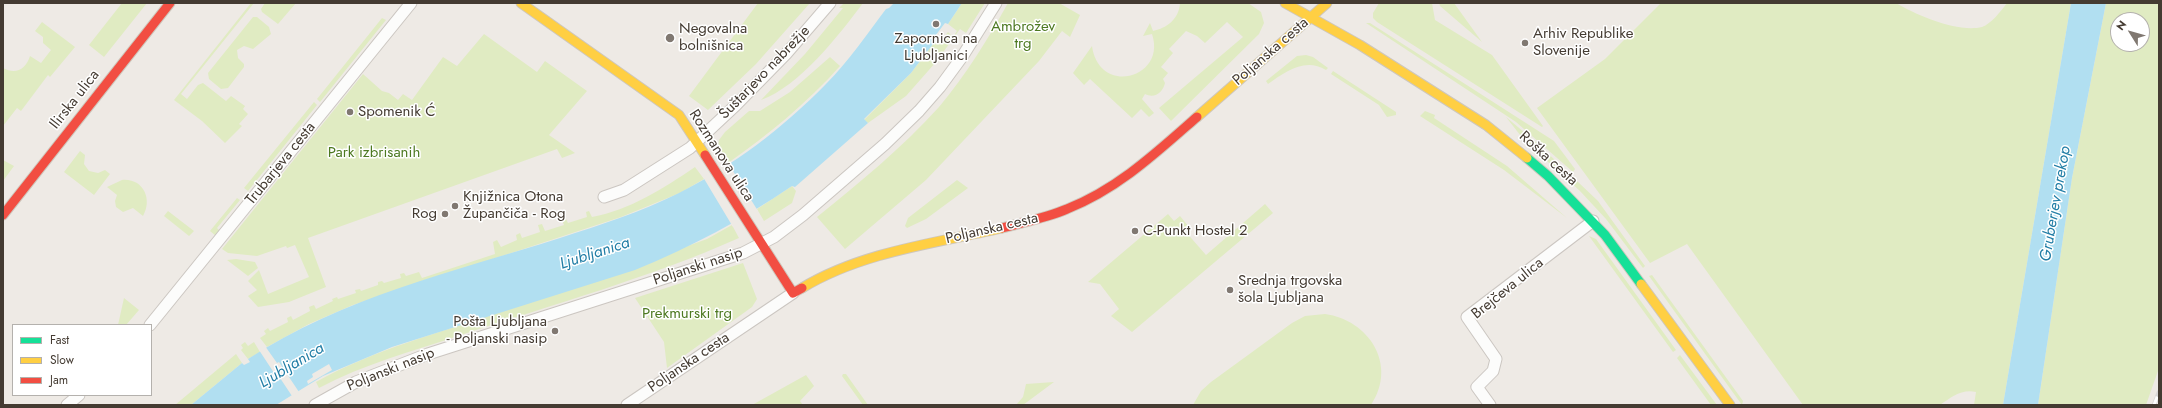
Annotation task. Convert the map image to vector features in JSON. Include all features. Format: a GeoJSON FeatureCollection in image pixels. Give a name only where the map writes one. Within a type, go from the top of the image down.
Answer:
{"type":"FeatureCollection","features":[{"type":"Feature","properties":{"kind":"street","name":"Ilirska ulica"},"geometry":{"type":"LineString","coordinates":[[3,215],[170,3]]}},
{"type":"Feature","properties":{"kind":"street","name":"Trubarjeva cesta"},"geometry":{"type":"LineString","coordinates":[[151,324],[411,3]]}},
{"type":"Feature","properties":{"kind":"street","name":"Rozmanova ulica"},"geometry":{"type":"LineString","coordinates":[[521,3],[671,108],[685,122],[793,293]]}},
{"type":"Feature","properties":{"kind":"street","name":"Šuštarjevo nabrežje"},"geometry":{"type":"LineString","coordinates":[[604,197],[624,190],[683,153],[697,141],[786,54],[830,3]]}},
{"type":"Feature","properties":{"kind":"street","name":"Poljanski nasip"},"geometry":{"type":"LineString","coordinates":[[315,405],[356,382],[428,354],[743,253],[774,237],[885,144],[919,111],[940,87],[962,57],[996,3]]}},
{"type":"Feature","properties":{"kind":"street","name":"Roška cesta"},"geometry":{"type":"LineString","coordinates":[[1285,3],[1360,45],[1486,125],[1548,176],[1593,221],[1642,284],[1730,405]]}},
{"type":"Feature","properties":{"kind":"street","name":"Poljanska cesta"},"geometry":{"type":"LineString","coordinates":[[627,405],[793,293],[818,278],[858,261],[1038,219],[1065,211],[1119,182],[1151,157],[1327,3]]}},
{"type":"Feature","properties":{"kind":"street","name":"Brejčeva ulica"},"geometry":{"type":"LineString","coordinates":[[1490,405],[1477,387],[1493,371],[1496,359],[1467,317],[1593,221]]}},
{"type":"Feature","properties":{"kind":"street"},"geometry":{"type":"LineString","coordinates":[[67,405],[78,396]]}},
{"type":"Feature","properties":{"kind":"green space"},"geometry":{"type":"Polygon","coordinates":[[[122,3],[147,3],[104,57],[89,45],[122,3]]]}},
{"type":"Feature","properties":{"kind":"green space"},"geometry":{"type":"Polygon","coordinates":[[[251,3],[254,3],[181,94],[187,99],[198,85],[203,83],[226,101],[231,96],[245,106],[243,109],[248,114],[239,124],[242,126],[225,143],[202,121],[174,100],[251,3]]]}},
{"type":"Feature","properties":{"kind":"green space"},"geometry":{"type":"Polygon","coordinates":[[[265,3],[296,3],[278,24],[262,12],[261,9],[265,3]]]}},
{"type":"Feature","properties":{"kind":"green space"},"geometry":{"type":"Polygon","coordinates":[[[758,3],[810,3],[756,64],[708,110],[689,96],[758,3]]]}},
{"type":"Feature","properties":{"kind":"green space"},"geometry":{"type":"Polygon","coordinates":[[[844,3],[863,3],[842,30],[804,72],[776,93],[761,100],[805,54],[843,8],[839,8],[844,3]]]}},
{"type":"Feature","properties":{"kind":"green space"},"geometry":{"type":"Polygon","coordinates":[[[962,3],[985,3],[966,33],[960,29],[936,62],[906,96],[868,123],[864,120],[911,73],[933,44],[940,42],[948,32],[953,37],[957,31],[948,24],[962,3]]]}},
{"type":"Feature","properties":{"kind":"green space","name":"Ambrožev trg"},"geometry":{"type":"Polygon","coordinates":[[[1008,3],[1059,3],[1080,15],[1070,37],[1062,31],[1039,61],[926,180],[845,249],[817,217],[895,151],[939,107],[976,56],[1008,3]]]}},
{"type":"Feature","properties":{"kind":"green space"},"geometry":{"type":"Polygon","coordinates":[[[1180,3],[1248,3],[1261,12],[1264,23],[1259,34],[1171,121],[1159,108],[1243,37],[1227,22],[1205,43],[1197,36],[1186,31],[1169,49],[1173,53],[1161,67],[1168,73],[1163,79],[1165,83],[1162,89],[1158,94],[1152,96],[1145,94],[1142,99],[1154,113],[1149,117],[1141,109],[1132,118],[1090,79],[1084,85],[1073,73],[1092,46],[1097,62],[1106,72],[1118,76],[1130,76],[1141,71],[1150,62],[1154,49],[1152,34],[1143,36],[1150,23],[1153,31],[1163,28],[1175,18],[1180,3]]]}},
{"type":"Feature","properties":{"kind":"green space"},"geometry":{"type":"Polygon","coordinates":[[[1379,3],[1432,3],[1435,20],[1492,55],[1543,126],[1542,127],[1377,22],[1373,18],[1373,13],[1379,3]]]}},
{"type":"Feature","properties":{"kind":"green space"},"geometry":{"type":"Polygon","coordinates":[[[1439,3],[1454,3],[1482,42],[1440,6],[1439,3]]]}},
{"type":"Feature","properties":{"kind":"green space"},"geometry":{"type":"Polygon","coordinates":[[[1661,3],[1896,3],[1914,13],[1938,22],[1972,28],[1982,27],[1989,23],[2007,3],[2071,3],[2003,405],[1974,405],[1976,392],[1971,391],[1957,394],[1940,405],[1803,405],[1687,244],[1650,263],[1537,108],[1605,59],[1661,3]]]}},
{"type":"Feature","properties":{"kind":"green space"},"geometry":{"type":"Polygon","coordinates":[[[2106,3],[2159,3],[2159,368],[2146,405],[2038,405],[2072,178],[2106,3]]]}},
{"type":"Feature","properties":{"kind":"green space"},"geometry":{"type":"Polygon","coordinates":[[[253,17],[257,17],[269,27],[271,34],[253,49],[244,46],[237,50],[238,58],[244,64],[244,67],[228,88],[221,89],[209,79],[208,73],[253,17]]]}},
{"type":"Feature","properties":{"kind":"green space"},"geometry":{"type":"Polygon","coordinates":[[[382,18],[386,20],[320,102],[317,99],[382,18]]]}},
{"type":"Feature","properties":{"kind":"green space"},"geometry":{"type":"Polygon","coordinates":[[[42,22],[75,47],[50,77],[48,75],[21,111],[17,108],[3,126],[3,68],[12,71],[20,70],[26,64],[30,56],[41,63],[51,50],[43,43],[43,37],[35,31],[42,22]]]}},
{"type":"Feature","properties":{"kind":"green space"},"geometry":{"type":"Polygon","coordinates":[[[1366,23],[1370,23],[1554,141],[1575,169],[1573,172],[1516,122],[1366,23]]]}},
{"type":"Feature","properties":{"kind":"green space","name":"Park izbrisanih"},"geometry":{"type":"Polygon","coordinates":[[[484,34],[537,72],[545,61],[587,91],[549,135],[575,153],[562,158],[557,149],[308,238],[326,287],[289,302],[258,307],[248,296],[257,290],[248,281],[259,270],[268,294],[309,277],[295,245],[287,248],[286,246],[257,256],[228,253],[222,249],[363,74],[382,91],[389,93],[398,100],[403,94],[412,100],[443,57],[457,66],[484,34]]]}},
{"type":"Feature","properties":{"kind":"green space"},"geometry":{"type":"Polygon","coordinates":[[[1306,55],[1313,57],[1328,68],[1326,70],[1318,66],[1303,66],[1288,71],[1268,84],[1266,81],[1297,56],[1306,55]]]}},
{"type":"Feature","properties":{"kind":"green space"},"geometry":{"type":"Polygon","coordinates":[[[830,57],[840,66],[827,80],[787,118],[728,163],[718,146],[719,140],[725,132],[749,111],[760,111],[790,92],[830,57]]]}},
{"type":"Feature","properties":{"kind":"green space"},"geometry":{"type":"Polygon","coordinates":[[[1333,71],[1396,112],[1396,115],[1387,117],[1379,105],[1331,74],[1333,71]]]}},
{"type":"Feature","properties":{"kind":"green space"},"geometry":{"type":"Polygon","coordinates":[[[314,102],[317,105],[248,191],[244,188],[314,102]]]}},
{"type":"Feature","properties":{"kind":"green space"},"geometry":{"type":"Polygon","coordinates":[[[1425,111],[1435,115],[1434,118],[1507,166],[1567,218],[1504,170],[1420,116],[1425,111]]]}},
{"type":"Feature","properties":{"kind":"green space"},"geometry":{"type":"Polygon","coordinates":[[[1506,117],[1537,143],[1598,201],[1645,266],[1643,268],[1606,219],[1580,191],[1524,140],[1506,117]]]}},
{"type":"Feature","properties":{"kind":"green space"},"geometry":{"type":"Polygon","coordinates":[[[80,151],[85,155],[84,164],[89,171],[98,173],[105,170],[110,174],[94,195],[64,172],[80,151]]]}},
{"type":"Feature","properties":{"kind":"green space"},"geometry":{"type":"Polygon","coordinates":[[[3,160],[14,166],[3,181],[3,160]]]}},
{"type":"Feature","properties":{"kind":"green space"},"geometry":{"type":"Polygon","coordinates":[[[695,167],[704,179],[680,193],[621,217],[353,305],[309,324],[267,347],[260,338],[266,334],[264,331],[268,328],[270,331],[288,322],[287,318],[291,316],[293,320],[310,311],[309,307],[314,305],[316,309],[333,301],[332,299],[337,297],[338,299],[356,293],[355,290],[360,289],[361,291],[378,285],[378,282],[382,281],[384,283],[401,278],[400,274],[404,273],[406,276],[419,272],[422,278],[495,254],[493,242],[497,240],[501,247],[517,240],[516,235],[520,233],[522,238],[540,232],[538,225],[542,224],[545,231],[564,225],[562,220],[566,219],[568,223],[587,217],[586,212],[589,211],[592,217],[606,214],[633,204],[671,183],[695,167]]]}},
{"type":"Feature","properties":{"kind":"green space"},"geometry":{"type":"Polygon","coordinates":[[[122,180],[136,182],[144,191],[147,203],[143,216],[133,208],[123,212],[116,207],[115,201],[117,195],[107,187],[122,180]]]}},
{"type":"Feature","properties":{"kind":"green space"},"geometry":{"type":"Polygon","coordinates":[[[957,180],[968,188],[926,219],[907,228],[905,226],[908,218],[957,180]]]}},
{"type":"Feature","properties":{"kind":"green space"},"geometry":{"type":"Polygon","coordinates":[[[792,186],[796,191],[792,203],[764,221],[757,209],[792,186]]]}},
{"type":"Feature","properties":{"kind":"green space"},"geometry":{"type":"Polygon","coordinates":[[[237,198],[240,200],[217,228],[220,231],[216,236],[210,231],[237,198]]]}},
{"type":"Feature","properties":{"kind":"green space"},"geometry":{"type":"Polygon","coordinates":[[[1265,204],[1273,213],[1132,332],[1111,316],[1119,309],[1100,284],[1088,282],[1168,214],[1174,221],[1180,216],[1189,227],[1185,231],[1206,255],[1265,204]]]}},
{"type":"Feature","properties":{"kind":"green space"},"geometry":{"type":"Polygon","coordinates":[[[168,211],[194,231],[189,236],[164,216],[168,211]]]}},
{"type":"Feature","properties":{"kind":"green space"},"geometry":{"type":"Polygon","coordinates":[[[732,225],[739,238],[671,266],[389,358],[336,379],[319,388],[316,382],[338,370],[385,351],[532,302],[707,239],[732,225]]]}},
{"type":"Feature","properties":{"kind":"green space"},"geometry":{"type":"Polygon","coordinates":[[[1589,236],[1596,239],[1676,350],[1673,352],[1589,236]]]}},
{"type":"Feature","properties":{"kind":"green space"},"geometry":{"type":"Polygon","coordinates":[[[236,259],[255,262],[258,268],[248,276],[227,260],[236,259]]]}},
{"type":"Feature","properties":{"kind":"green space","name":"Prekmurski trg"},"geometry":{"type":"Polygon","coordinates":[[[743,263],[757,299],[752,307],[667,368],[664,342],[635,298],[743,263]]]}},
{"type":"Feature","properties":{"kind":"green space"},"geometry":{"type":"Polygon","coordinates":[[[1652,275],[1743,401],[1742,405],[1649,276],[1652,275]]]}},
{"type":"Feature","properties":{"kind":"green space"},"geometry":{"type":"Polygon","coordinates":[[[124,298],[139,310],[127,324],[118,324],[124,298]]]}},
{"type":"Feature","properties":{"kind":"green space"},"geometry":{"type":"Polygon","coordinates":[[[1325,314],[1341,318],[1355,325],[1366,335],[1375,347],[1380,360],[1381,375],[1379,390],[1371,405],[1193,405],[1201,391],[1211,382],[1292,323],[1305,316],[1325,314]]]}},
{"type":"Feature","properties":{"kind":"green space"},"geometry":{"type":"Polygon","coordinates":[[[245,342],[248,346],[254,342],[260,352],[248,359],[241,350],[243,348],[241,345],[245,342]]]}},
{"type":"Feature","properties":{"kind":"green space"},"geometry":{"type":"Polygon","coordinates":[[[236,354],[242,363],[191,405],[175,405],[236,354]]]}},
{"type":"Feature","properties":{"kind":"green space"},"geometry":{"type":"Polygon","coordinates":[[[1680,355],[1717,405],[1711,405],[1677,358],[1680,355]]]}},
{"type":"Feature","properties":{"kind":"green space"},"geometry":{"type":"Polygon","coordinates":[[[843,374],[846,374],[868,405],[863,405],[842,376],[843,374]]]}},
{"type":"Feature","properties":{"kind":"green space"},"geometry":{"type":"Polygon","coordinates":[[[806,375],[814,386],[800,401],[803,405],[752,405],[806,375]]]}},
{"type":"Feature","properties":{"kind":"green space"},"geometry":{"type":"Polygon","coordinates":[[[1054,382],[1023,405],[1016,405],[1023,397],[1026,384],[1054,382]]]}},
{"type":"Feature","properties":{"kind":"water","name":"Ljubljanica"},"geometry":{"type":"Polygon","coordinates":[[[894,3],[962,3],[948,24],[945,23],[932,40],[933,44],[911,73],[864,119],[868,123],[795,187],[792,186],[735,221],[696,242],[635,270],[392,347],[323,376],[276,405],[191,405],[242,363],[244,365],[250,362],[248,359],[321,319],[400,288],[620,218],[665,200],[719,171],[775,131],[810,100],[842,67],[886,9],[894,3]]]}},
{"type":"Feature","properties":{"kind":"water","name":"Gruberjev prekop"},"geometry":{"type":"Polygon","coordinates":[[[2071,3],[2106,3],[2072,178],[2038,405],[2003,405],[2071,3]]]}},
{"type":"Feature","properties":{"kind":"pier"},"geometry":{"type":"Polygon","coordinates":[[[728,163],[758,211],[733,227],[703,177],[728,163]]]}},
{"type":"Feature","properties":{"kind":"pier"},"geometry":{"type":"Polygon","coordinates":[[[265,346],[277,363],[279,362],[299,392],[292,396],[280,378],[278,379],[259,350],[265,346]]]}},
{"type":"Feature","properties":{"kind":"pier"},"geometry":{"type":"Polygon","coordinates":[[[329,364],[332,370],[308,384],[307,381],[313,377],[312,374],[329,364]]]}},
{"type":"Feature","properties":{"kind":"railway"},"geometry":{"type":"LineString","coordinates":[[2154,405],[2159,392]]}},
{"type":"Feature","properties":{"kind":"traffic: fast"},"geometry":{"type":"LineString","coordinates":[[1527,158],[1548,176],[1605,235],[1641,284]]}},
{"type":"Feature","properties":{"kind":"traffic: slow"},"geometry":{"type":"LineString","coordinates":[[521,3],[679,115],[705,155]]}},
{"type":"Feature","properties":{"kind":"traffic: slow"},"geometry":{"type":"LineString","coordinates":[[1285,3],[1360,45],[1486,125],[1527,158]]}},
{"type":"Feature","properties":{"kind":"traffic: slow"},"geometry":{"type":"LineString","coordinates":[[1197,117],[1327,3]]}},
{"type":"Feature","properties":{"kind":"traffic: slow"},"geometry":{"type":"LineString","coordinates":[[802,288],[825,276],[874,257],[925,244],[1002,228]]}},
{"type":"Feature","properties":{"kind":"traffic: slow"},"geometry":{"type":"LineString","coordinates":[[1641,284],[1730,405]]}},
{"type":"Feature","properties":{"kind":"traffic: jam"},"geometry":{"type":"LineString","coordinates":[[3,215],[170,3]]}},
{"type":"Feature","properties":{"kind":"traffic: jam"},"geometry":{"type":"LineString","coordinates":[[1002,228],[1059,212],[1086,201],[1136,169],[1197,117]]}},
{"type":"Feature","properties":{"kind":"traffic: jam"},"geometry":{"type":"LineString","coordinates":[[705,155],[793,293],[802,288]]}},
{"type":"Feature","properties":{"kind":"place","name":"Zapornica na Ljubljanici"},"geometry":{"type":"Point","coordinates":[936,24]}},
{"type":"Feature","properties":{"kind":"place","name":"Negovalna bolnišnica"},"geometry":{"type":"Point","coordinates":[670,38]}},
{"type":"Feature","properties":{"kind":"place","name":"Arhiv Republike Slovenije"},"geometry":{"type":"Point","coordinates":[1525,43]}},
{"type":"Feature","properties":{"kind":"place","name":"Spomenik Ć"},"geometry":{"type":"Point","coordinates":[350,112]}},
{"type":"Feature","properties":{"kind":"place","name":"Knjižnica Otona Župančiča - Rog"},"geometry":{"type":"Point","coordinates":[455,206]}},
{"type":"Feature","properties":{"kind":"place","name":"Rog"},"geometry":{"type":"Point","coordinates":[445,214]}},
{"type":"Feature","properties":{"kind":"place","name":"C-Punkt Hostel 2"},"geometry":{"type":"Point","coordinates":[1135,231]}},
{"type":"Feature","properties":{"kind":"place","name":"Srednja trgovska šola Ljubljana"},"geometry":{"type":"Point","coordinates":[1230,290]}},
{"type":"Feature","properties":{"kind":"place","name":"Pošta Ljubljana - Poljanski nasip"},"geometry":{"type":"Point","coordinates":[555,331]}}]}
